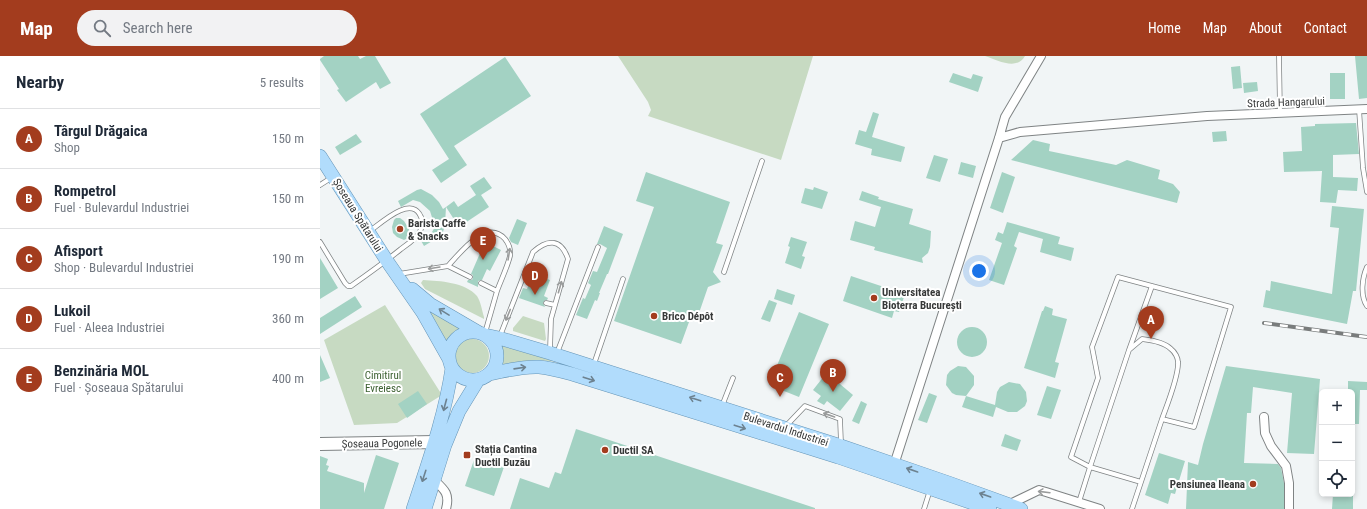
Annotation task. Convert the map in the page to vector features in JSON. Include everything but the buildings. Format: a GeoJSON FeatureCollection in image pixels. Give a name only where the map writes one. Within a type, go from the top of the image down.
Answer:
{"type":"FeatureCollection","features":[{"type":"Feature","properties":{"kind":"main road","name":"Șoseaua Spătarului"},"geometry":{"type":"LineString","coordinates":[[320,156],[387,261],[396,274],[423,313],[456,374],[470,380],[483,377],[494,368],[497,353],[495,346],[483,334],[430,304],[396,274]]}},
{"type":"Feature","properties":{"kind":"main road"},"geometry":{"type":"LineString","coordinates":[[425,509],[434,480],[440,443],[447,396],[450,363],[449,351],[452,344],[463,334],[470,332],[483,334]]}},
{"type":"Feature","properties":{"kind":"main road","name":"Bulevardul Industriei"},"geometry":{"type":"LineString","coordinates":[[483,334],[593,367],[719,414],[785,428],[840,452]]}},
{"type":"Feature","properties":{"kind":"main road","name":"Bulevardul Industriei"},"geometry":{"type":"LineString","coordinates":[[483,377],[529,367],[552,369],[719,414],[1018,507]]}},
{"type":"Feature","properties":{"kind":"main road"},"geometry":{"type":"LineString","coordinates":[[413,509],[440,443],[483,377]]}},
{"type":"Feature","properties":{"kind":"main road","name":"Șoseaua Pogonele"},"geometry":{"type":"LineString","coordinates":[[320,444],[440,443]]}},
{"type":"Feature","properties":{"kind":"main road","name":"Bulevardul Industriei"},"geometry":{"type":"LineString","coordinates":[[892,469],[931,488],[990,509]]}},
{"type":"Feature","properties":{"kind":"street"},"geometry":{"type":"LineString","coordinates":[[892,469],[1005,117],[1041,56]]}},
{"type":"Feature","properties":{"kind":"street","name":"Strada Hangarului"},"geometry":{"type":"LineString","coordinates":[[999,138],[1020,132],[1207,116],[1363,109]]}},
{"type":"Feature","properties":{"kind":"street"},"geometry":{"type":"LineString","coordinates":[[1264,417],[1265,433],[1271,446],[1286,466],[1289,483],[1289,509]]}},
{"type":"Feature","properties":{"kind":"street"},"geometry":{"type":"LineString","coordinates":[[434,480],[446,491],[448,504],[446,509]]}},
{"type":"Feature","properties":{"kind":"street"},"geometry":{"type":"LineString","coordinates":[[1018,507],[1039,490],[1100,509]]}},
{"type":"Feature","properties":{"kind":"lane"},"geometry":{"type":"LineString","coordinates":[[1279,56],[1280,113]]}},
{"type":"Feature","properties":{"kind":"lane"},"geometry":{"type":"LineString","coordinates":[[1363,109],[1367,192]]}},
{"type":"Feature","properties":{"kind":"lane"},"geometry":{"type":"LineString","coordinates":[[724,272],[762,161]]}},
{"type":"Feature","properties":{"kind":"lane"},"geometry":{"type":"LineString","coordinates":[[320,185],[333,177]]}},
{"type":"Feature","properties":{"kind":"lane"},"geometry":{"type":"LineString","coordinates":[[320,242],[348,286],[351,286],[387,261],[418,235],[422,225],[421,217],[419,213],[413,209],[403,209],[368,232]]}},
{"type":"Feature","properties":{"kind":"lane"},"geometry":{"type":"LineString","coordinates":[[448,266],[472,241],[483,234],[494,233],[504,238],[510,247],[510,256],[483,334]]}},
{"type":"Feature","properties":{"kind":"lane"},"geometry":{"type":"LineString","coordinates":[[499,338],[533,252],[545,243],[552,242],[559,244],[565,250],[568,259],[551,319],[553,354]]}},
{"type":"Feature","properties":{"kind":"lane"},"geometry":{"type":"LineString","coordinates":[[553,354],[598,247]]}},
{"type":"Feature","properties":{"kind":"lane"},"geometry":{"type":"LineString","coordinates":[[396,274],[448,266],[470,277]]}},
{"type":"Feature","properties":{"kind":"lane"},"geometry":{"type":"LineString","coordinates":[[1367,267],[1365,272],[1363,297],[1367,306]]}},
{"type":"Feature","properties":{"kind":"lane"},"geometry":{"type":"LineString","coordinates":[[1141,482],[1090,468],[1071,457],[1098,378],[1092,347],[1118,277],[1232,307],[1194,427],[1162,419]]}},
{"type":"Feature","properties":{"kind":"lane"},"geometry":{"type":"LineString","coordinates":[[593,367],[623,279]]}},
{"type":"Feature","properties":{"kind":"lane"},"geometry":{"type":"LineString","coordinates":[[481,283],[497,291]]}},
{"type":"Feature","properties":{"kind":"lane"},"geometry":{"type":"LineString","coordinates":[[1079,502],[1129,350],[1152,286]]}},
{"type":"Feature","properties":{"kind":"lane"},"geometry":{"type":"LineString","coordinates":[[546,303],[555,305]]}},
{"type":"Feature","properties":{"kind":"lane"},"geometry":{"type":"LineString","coordinates":[[1129,350],[1142,339],[1157,342],[1171,349],[1178,361],[1178,370],[1132,509]]}},
{"type":"Feature","properties":{"kind":"lane"},"geometry":{"type":"LineString","coordinates":[[719,414],[733,378]]}},
{"type":"Feature","properties":{"kind":"lane"},"geometry":{"type":"LineString","coordinates":[[785,428],[804,406],[840,418],[840,452]]}},
{"type":"Feature","properties":{"kind":"lane"},"geometry":{"type":"LineString","coordinates":[[924,509],[931,488]]}},
{"type":"Feature","properties":{"kind":"green space"},"geometry":{"type":"Polygon","coordinates":[[[618,56],[813,56],[781,160],[648,116],[651,110],[648,102],[618,56]]]}},
{"type":"Feature","properties":{"kind":"green space"},"geometry":{"type":"Polygon","coordinates":[[[985,56],[1025,56],[1017,63],[1012,64],[1001,62],[985,56]]]}},
{"type":"Feature","properties":{"kind":"green space"},"geometry":{"type":"Polygon","coordinates":[[[423,280],[452,283],[472,291],[480,301],[484,319],[425,289],[421,283],[423,280]]]}},
{"type":"Feature","properties":{"kind":"green space","name":"Cimitirul Evreiesc"},"geometry":{"type":"Polygon","coordinates":[[[385,305],[442,395],[397,423],[354,425],[324,340],[385,305]]]}},
{"type":"Feature","properties":{"kind":"green space"},"geometry":{"type":"Polygon","coordinates":[[[423,305],[468,330],[455,336],[448,349],[437,324],[423,305]]]}},
{"type":"Feature","properties":{"kind":"green space"},"geometry":{"type":"Polygon","coordinates":[[[523,316],[544,323],[545,341],[513,331],[513,328],[523,316]]]}},
{"type":"Feature","properties":{"kind":"green space"},"geometry":{"type":"Polygon","coordinates":[[[469,339],[475,339],[484,344],[488,350],[488,362],[484,368],[475,373],[469,373],[460,368],[455,359],[455,353],[460,344],[469,339]]]}},
{"type":"Feature","properties":{"kind":"green space"},"geometry":{"type":"Polygon","coordinates":[[[496,342],[630,382],[608,379],[557,362],[539,360],[527,361],[495,371],[498,356],[496,342]]]}},
{"type":"Feature","properties":{"kind":"railway"},"geometry":{"type":"LineString","coordinates":[[1264,323],[1367,337]]}},
{"type":"Feature","properties":{"kind":"place","name":"Barista Caffe & Snacks"},"geometry":{"type":"Point","coordinates":[400,229]}},
{"type":"Feature","properties":{"kind":"place","name":"Benzinăria MOL"},"geometry":{"type":"Point","coordinates":[483,260]}},
{"type":"Feature","properties":{"kind":"place","name":"Lukoil"},"geometry":{"type":"Point","coordinates":[535,295]}},
{"type":"Feature","properties":{"kind":"place","name":"Universitatea Bioterra București"},"geometry":{"type":"Point","coordinates":[874,298]}},
{"type":"Feature","properties":{"kind":"place","name":"Brico Dépôt"},"geometry":{"type":"Point","coordinates":[654,316]}},
{"type":"Feature","properties":{"kind":"place","name":"Târgul Drăgaica"},"geometry":{"type":"Point","coordinates":[1151,339]}},
{"type":"Feature","properties":{"kind":"place","name":"Rompetrol"},"geometry":{"type":"Point","coordinates":[833,392]}},
{"type":"Feature","properties":{"kind":"place","name":"Afisport"},"geometry":{"type":"Point","coordinates":[780,397]}},
{"type":"Feature","properties":{"kind":"place","name":"Ductil SA"},"geometry":{"type":"Point","coordinates":[605,450]}},
{"type":"Feature","properties":{"kind":"place","name":"Stația Cantina Ductil Buzău"},"geometry":{"type":"Point","coordinates":[467,455]}},
{"type":"Feature","properties":{"kind":"place","name":"Pensiunea Ileana"},"geometry":{"type":"Point","coordinates":[1253,484]}}]}
